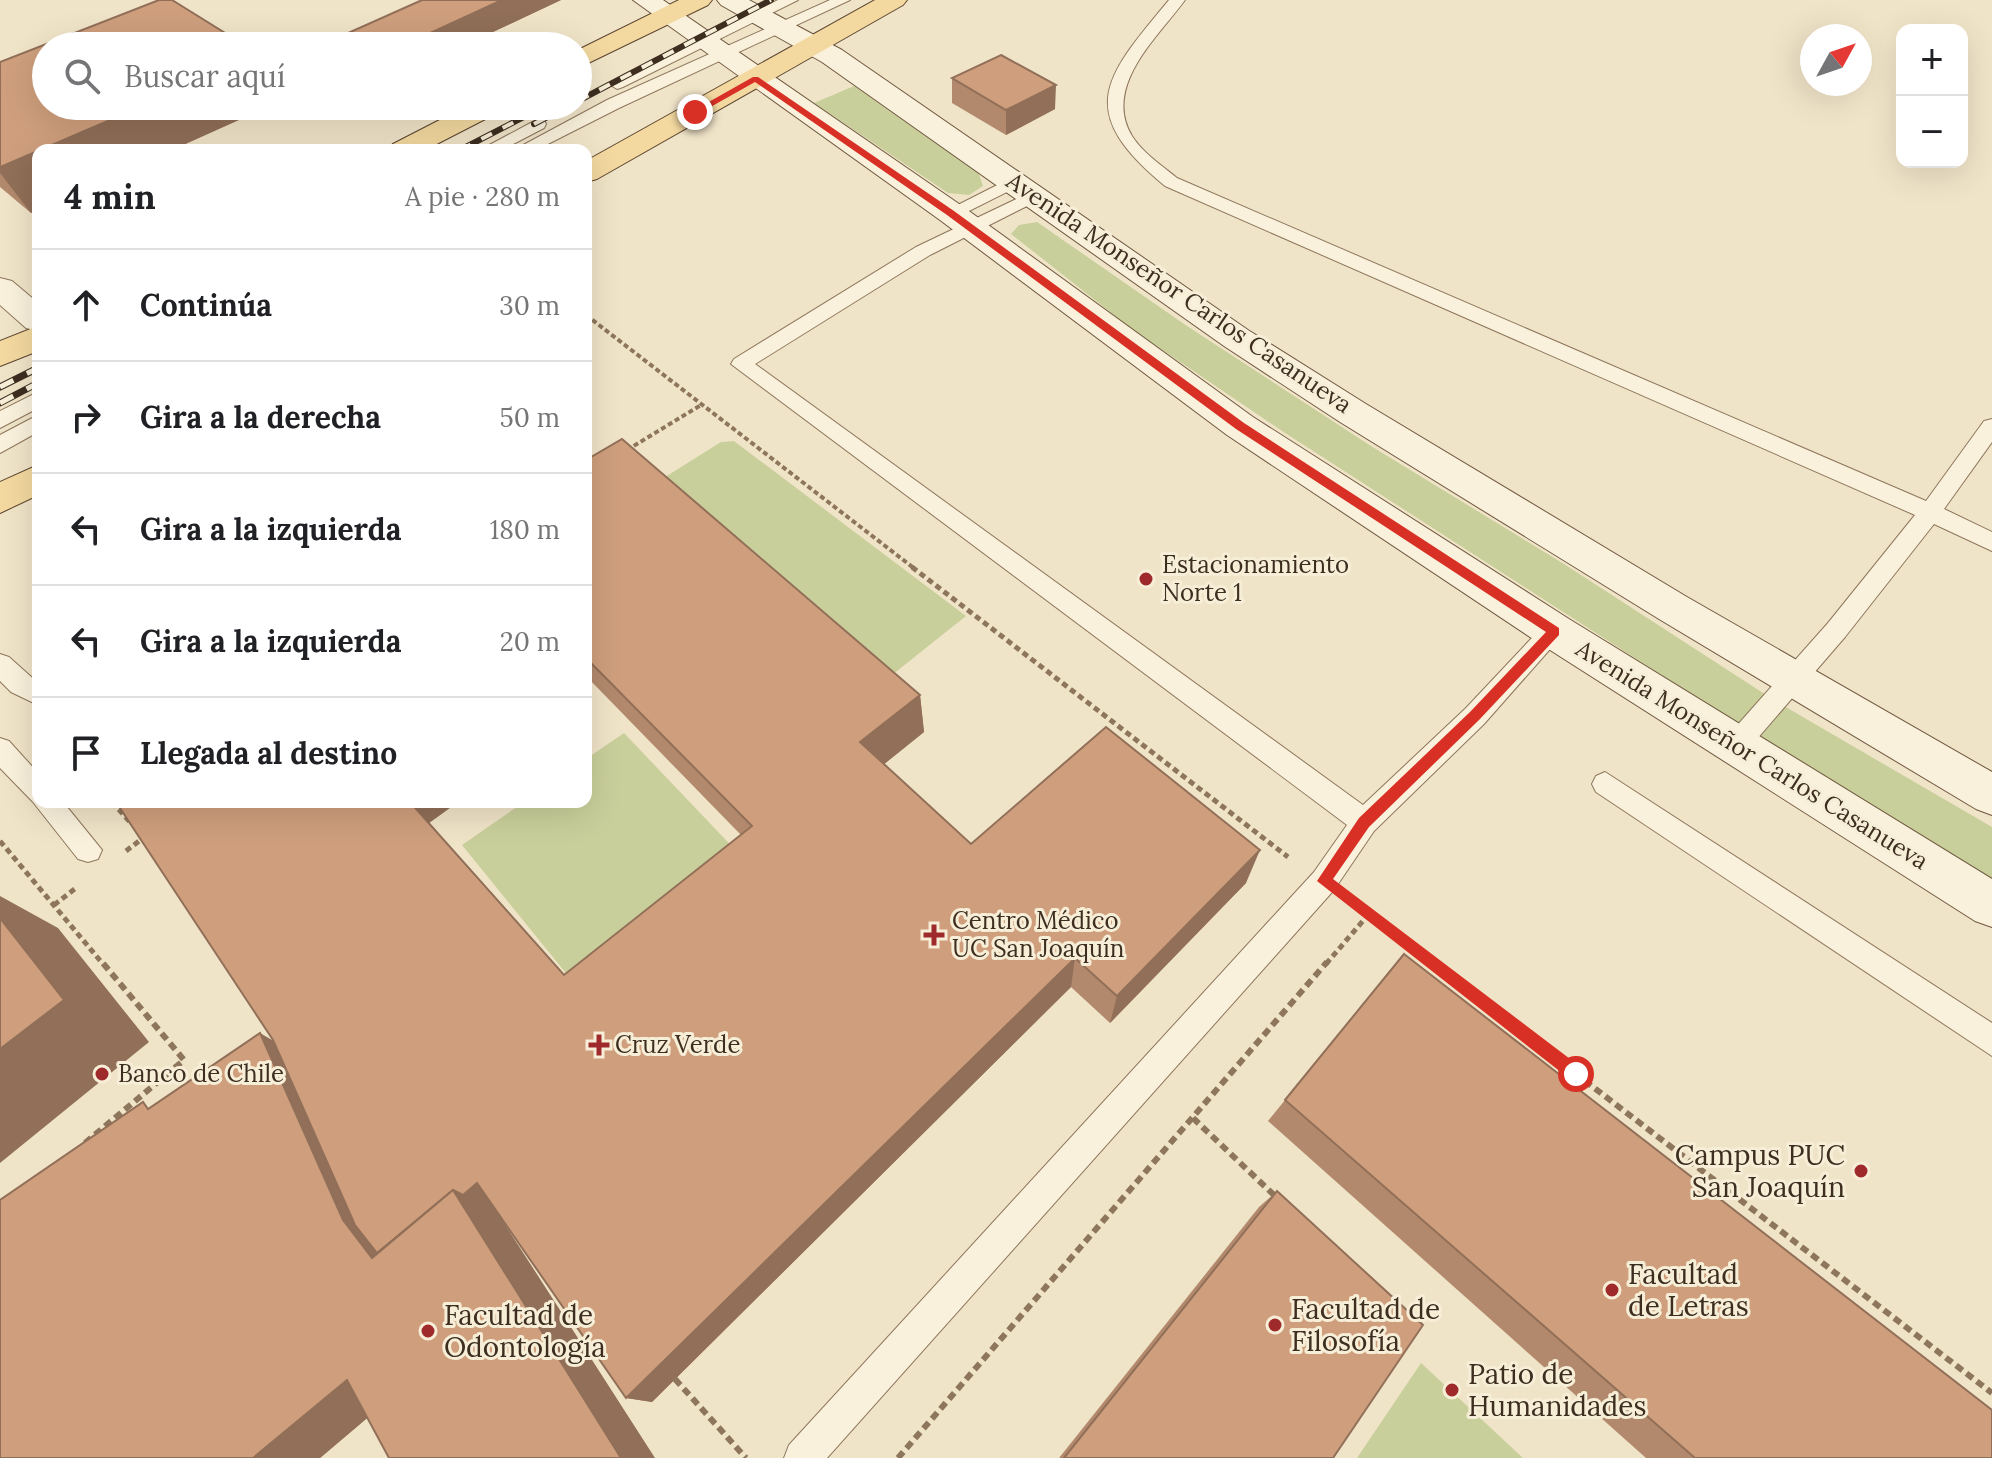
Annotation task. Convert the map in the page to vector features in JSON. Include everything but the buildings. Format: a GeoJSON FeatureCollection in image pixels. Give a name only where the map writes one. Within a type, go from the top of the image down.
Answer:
{"type":"FeatureCollection","features":[{"type":"Feature","properties":{"kind":"main road"},"geometry":{"type":"LineString","coordinates":[[592,51],[657,8],[699,0]]}},
{"type":"Feature","properties":{"kind":"main road","name":"Avenida Monseñor Carlos Casanueva"},"geometry":{"type":"LineString","coordinates":[[730,0],[814,46],[1301,380],[1794,681],[1992,795]]}},
{"type":"Feature","properties":{"kind":"main road"},"geometry":{"type":"LineString","coordinates":[[592,170],[894,0]]}},
{"type":"Feature","properties":{"kind":"main road","name":"Avenida Monseñor Carlos Casanueva"},"geometry":{"type":"LineString","coordinates":[[657,8],[960,220],[1240,426],[1554,631],[1992,905]]}},
{"type":"Feature","properties":{"kind":"main road"},"geometry":{"type":"LineString","coordinates":[[415,144],[462,120]]}},
{"type":"Feature","properties":{"kind":"main road"},"geometry":{"type":"LineString","coordinates":[[0,288],[32,315]]}},
{"type":"Feature","properties":{"kind":"main road"},"geometry":{"type":"LineString","coordinates":[[0,355],[32,340]]}},
{"type":"Feature","properties":{"kind":"main road"},"geometry":{"type":"LineString","coordinates":[[0,499],[32,481]]}},
{"type":"Feature","properties":{"kind":"lane"},"geometry":{"type":"LineString","coordinates":[[592,115],[714,48],[759,15],[790,0]]}},
{"type":"Feature","properties":{"kind":"lane"},"geometry":{"type":"LineString","coordinates":[[592,98],[714,48],[784,28],[842,0]]}},
{"type":"Feature","properties":{"kind":"lane"},"geometry":{"type":"LineString","coordinates":[[1177,0],[1148,35],[1118,81],[1114,108],[1124,139],[1152,169],[1171,182],[1932,513],[1992,542]]}},
{"type":"Feature","properties":{"kind":"lane"},"geometry":{"type":"LineString","coordinates":[[501,144],[547,120]]}},
{"type":"Feature","properties":{"kind":"lane"},"geometry":{"type":"LineString","coordinates":[[535,144],[582,120]]}},
{"type":"Feature","properties":{"kind":"lane"},"geometry":{"type":"LineString","coordinates":[[1025,188],[960,220],[923,251],[741,364],[1364,822]]}},
{"type":"Feature","properties":{"kind":"lane"},"geometry":{"type":"LineString","coordinates":[[0,421],[32,402]]}},
{"type":"Feature","properties":{"kind":"lane"},"geometry":{"type":"LineString","coordinates":[[0,445],[32,426]]}},
{"type":"Feature","properties":{"kind":"lane"},"geometry":{"type":"LineString","coordinates":[[1735,746],[1794,681],[1932,513],[1992,426]]}},
{"type":"Feature","properties":{"kind":"lane"},"geometry":{"type":"LineString","coordinates":[[802,1458],[1324,881],[1364,822],[1475,716],[1554,631]]}},
{"type":"Feature","properties":{"kind":"lane"},"geometry":{"type":"LineString","coordinates":[[0,664],[20,685],[32,692]]}},
{"type":"Feature","properties":{"kind":"lane"},"geometry":{"type":"LineString","coordinates":[[0,749],[32,785]]}},
{"type":"Feature","properties":{"kind":"lane"},"geometry":{"type":"LineString","coordinates":[[1605,784],[1992,1041]]}},
{"type":"Feature","properties":{"kind":"lane"},"geometry":{"type":"LineString","coordinates":[[51,808],[88,850]]}},
{"type":"Feature","properties":{"kind":"path"},"geometry":{"type":"LineString","coordinates":[[592,320],[1294,862]]}},
{"type":"Feature","properties":{"kind":"path"},"geometry":{"type":"LineString","coordinates":[[624,452],[701,405]]}},
{"type":"Feature","properties":{"kind":"path"},"geometry":{"type":"LineString","coordinates":[[0,841],[184,1060],[74,1152]]}},
{"type":"Feature","properties":{"kind":"path"},"geometry":{"type":"LineString","coordinates":[[1324,881],[1992,1393]]}},
{"type":"Feature","properties":{"kind":"path"},"geometry":{"type":"LineString","coordinates":[[898,1458],[1368,915]]}},
{"type":"Feature","properties":{"kind":"path"},"geometry":{"type":"LineString","coordinates":[[1193,1118],[1286,1205]]}},
{"type":"Feature","properties":{"kind":"path"},"geometry":{"type":"LineString","coordinates":[[675,1379],[746,1458]]}},
{"type":"Feature","properties":{"kind":"green space"},"geometry":{"type":"Polygon","coordinates":[[[854,86],[979,174],[983,186],[969,195],[948,193],[814,103],[854,86]]]}},
{"type":"Feature","properties":{"kind":"green space"},"geometry":{"type":"Polygon","coordinates":[[[1037,222],[1187,326],[1371,446],[1564,564],[1777,702],[1992,827],[1992,879],[1756,736],[1282,431],[1133,330],[1011,234],[1019,225],[1037,222]]]}},
{"type":"Feature","properties":{"kind":"green space"},"geometry":{"type":"Polygon","coordinates":[[[734,441],[966,616],[887,679],[654,484],[721,442],[734,441]]]}},
{"type":"Feature","properties":{"kind":"green space"},"geometry":{"type":"Polygon","coordinates":[[[624,733],[743,858],[578,988],[462,845],[515,808],[592,808],[592,755],[624,733]]]}},
{"type":"Feature","properties":{"kind":"green space"},"geometry":{"type":"Polygon","coordinates":[[[1421,1363],[1523,1458],[1357,1458],[1421,1363]]]}},
{"type":"Feature","properties":{"kind":"railway"},"geometry":{"type":"LineString","coordinates":[[592,94],[771,0]]}},
{"type":"Feature","properties":{"kind":"railway"},"geometry":{"type":"LineString","coordinates":[[472,144],[518,120]]}},
{"type":"Feature","properties":{"kind":"railway"},"geometry":{"type":"LineString","coordinates":[[534,124],[542,120]]}},
{"type":"Feature","properties":{"kind":"railway"},"geometry":{"type":"LineString","coordinates":[[0,387],[32,371]]}},
{"type":"Feature","properties":{"kind":"railway"},"geometry":{"type":"LineString","coordinates":[[0,403],[32,386]]}},
{"type":"Feature","properties":{"kind":"place","name":"Estacionamiento Norte 1"},"geometry":{"type":"Point","coordinates":[1146,579]}},
{"type":"Feature","properties":{"kind":"place","name":"Centro Médico UC San Joaquín"},"geometry":{"type":"Point","coordinates":[934,935]}},
{"type":"Feature","properties":{"kind":"place","name":"Cruz Verde"},"geometry":{"type":"Point","coordinates":[599,1045]}},
{"type":"Feature","properties":{"kind":"place","name":"Banco de Chile"},"geometry":{"type":"Point","coordinates":[102,1074]}},
{"type":"Feature","properties":{"kind":"place","name":"Campus PUC San Joaquín"},"geometry":{"type":"Point","coordinates":[1861,1171]}},
{"type":"Feature","properties":{"kind":"place","name":"Facultad de Letras"},"geometry":{"type":"Point","coordinates":[1612,1290]}},
{"type":"Feature","properties":{"kind":"place","name":"Facultad de Filosofía"},"geometry":{"type":"Point","coordinates":[1275,1325]}},
{"type":"Feature","properties":{"kind":"place","name":"Facultad de Odontología"},"geometry":{"type":"Point","coordinates":[428,1331]}},
{"type":"Feature","properties":{"kind":"place","name":"Patio de Humanidades"},"geometry":{"type":"Point","coordinates":[1452,1390]}},
{"type":"Feature","properties":{"kind":"route"},"geometry":{"type":"LineString","coordinates":[[695,112],[756,79],[951,213],[1240,426],[1554,631],[1475,716],[1364,822],[1324,881],[1576,1074]]}}]}
